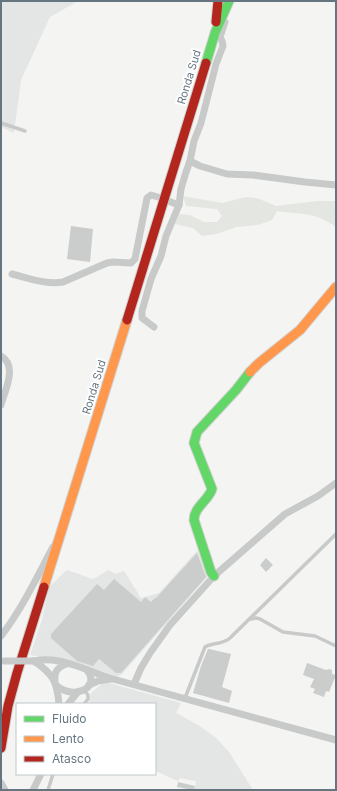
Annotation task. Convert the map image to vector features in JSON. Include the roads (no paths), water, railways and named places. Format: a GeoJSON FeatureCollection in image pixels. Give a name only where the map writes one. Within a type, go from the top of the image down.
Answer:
{"type":"FeatureCollection","features":[{"type":"Feature","properties":{"kind":"main road"},"geometry":{"type":"LineString","coordinates":[[215,34],[218,1]]}},
{"type":"Feature","properties":{"kind":"main road"},"geometry":{"type":"LineString","coordinates":[[215,34],[230,1]]}},
{"type":"Feature","properties":{"kind":"main road","name":"Ronda Sud"},"geometry":{"type":"LineString","coordinates":[[1,748],[8,706],[17,673],[215,34]]}},
{"type":"Feature","properties":{"kind":"main road"},"geometry":{"type":"LineString","coordinates":[[214,576],[211,572],[194,520],[196,511],[210,495],[212,489],[194,443],[195,436],[201,427],[236,390],[256,366],[297,334],[336,287]]}},
{"type":"Feature","properties":{"kind":"street"},"geometry":{"type":"LineString","coordinates":[[154,327],[142,318],[142,312],[151,279],[161,256],[166,236],[179,205],[194,141],[201,123],[216,64],[223,46],[220,37],[228,15],[230,1]]}},
{"type":"Feature","properties":{"kind":"street"},"geometry":{"type":"LineString","coordinates":[[190,161],[200,166],[227,174],[254,175],[336,185]]}},
{"type":"Feature","properties":{"kind":"street"},"geometry":{"type":"LineString","coordinates":[[12,274],[58,283],[64,282],[107,263],[131,263],[134,259],[147,198],[151,196],[158,196]]}},
{"type":"Feature","properties":{"kind":"street"},"geometry":{"type":"LineString","coordinates":[[168,201],[179,205]]}},
{"type":"Feature","properties":{"kind":"street"},"geometry":{"type":"LineString","coordinates":[[1,356],[6,360],[10,369],[1,405]]}},
{"type":"Feature","properties":{"kind":"street"},"geometry":{"type":"LineString","coordinates":[[134,684],[150,653],[170,625],[214,576],[285,514],[318,496],[336,483]]}},
{"type":"Feature","properties":{"kind":"street"},"geometry":{"type":"LineString","coordinates":[[1,636],[16,615],[32,588],[63,527]]}},
{"type":"Feature","properties":{"kind":"street"},"geometry":{"type":"LineString","coordinates":[[2,661],[46,660],[67,664],[111,678],[336,740]]}},
{"type":"Feature","properties":{"kind":"street"},"geometry":{"type":"LineString","coordinates":[[34,661],[47,670],[56,684],[66,691],[77,693]]}},
{"type":"Feature","properties":{"kind":"street"},"geometry":{"type":"LineString","coordinates":[[59,703],[55,674],[60,666],[67,664]]}},
{"type":"Feature","properties":{"kind":"street"},"geometry":{"type":"LineString","coordinates":[[87,670],[90,676],[87,687]]}},
{"type":"Feature","properties":{"kind":"street"},"geometry":{"type":"LineString","coordinates":[[69,703],[77,693],[87,687],[98,681],[111,678]]}},
{"type":"Feature","properties":{"kind":"street"},"geometry":{"type":"LineString","coordinates":[[33,790],[42,775]]}},
{"type":"Feature","properties":{"kind":"street"},"geometry":{"type":"LineString","coordinates":[[39,790],[43,775]]}},
{"type":"Feature","properties":{"kind":"street"},"geometry":{"type":"LineString","coordinates":[[1,782],[5,790]]}},
{"type":"Feature","properties":{"kind":"lane"},"geometry":{"type":"LineString","coordinates":[[1,123],[25,131]]}},
{"type":"Feature","properties":{"kind":"lane"},"geometry":{"type":"LineString","coordinates":[[185,698],[205,647],[227,641],[336,534]]}},
{"type":"Feature","properties":{"kind":"lane"},"geometry":{"type":"LineString","coordinates":[[250,619],[256,618],[284,632],[315,636],[336,646]]}},
{"type":"Feature","properties":{"kind":"lane"},"geometry":{"type":"LineString","coordinates":[[85,703],[88,699],[87,687]]}},
{"type":"Feature","properties":{"kind":"lane"},"geometry":{"type":"LineString","coordinates":[[48,790],[53,775]]}}]}
